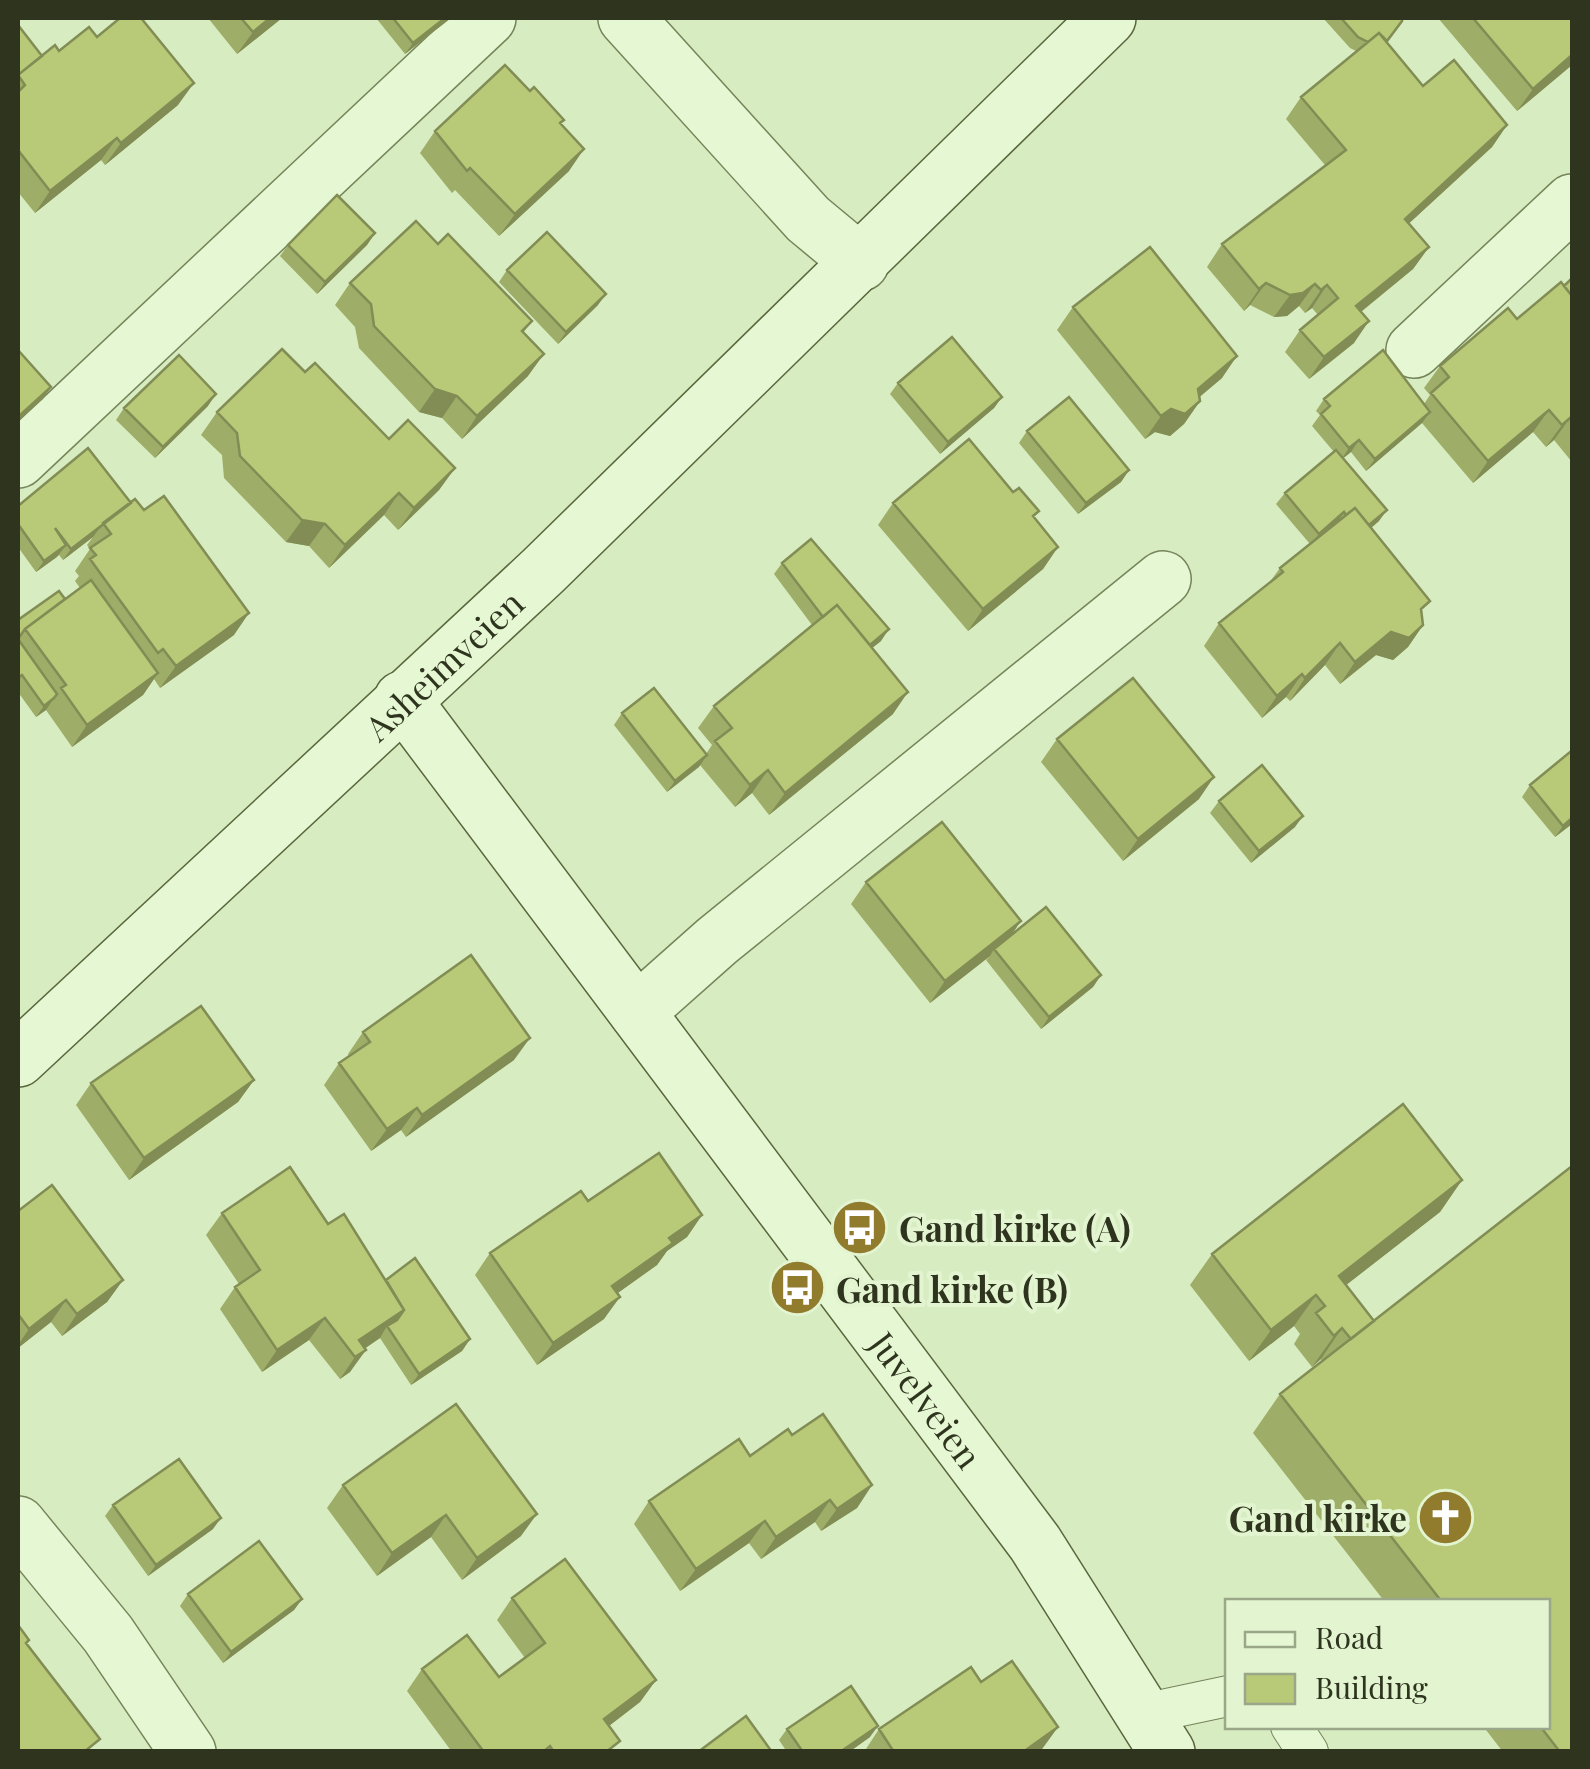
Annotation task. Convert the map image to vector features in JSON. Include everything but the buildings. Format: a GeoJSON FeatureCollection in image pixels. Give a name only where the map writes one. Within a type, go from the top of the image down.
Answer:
{"type":"FeatureCollection","features":[{"type":"Feature","properties":{"kind":"street"},"geometry":{"type":"LineString","coordinates":[[18,460],[488,18]]}},
{"type":"Feature","properties":{"kind":"street"},"geometry":{"type":"LineString","coordinates":[[626,18],[808,219],[860,264]]}},
{"type":"Feature","properties":{"kind":"street","name":"Asheimveien"},"geometry":{"type":"LineString","coordinates":[[18,1059],[543,570],[1108,18]]}},
{"type":"Feature","properties":{"kind":"street"},"geometry":{"type":"LineString","coordinates":[[1414,350],[1572,202]]}},
{"type":"Feature","properties":{"kind":"street"},"geometry":{"type":"LineString","coordinates":[[636,1012],[717,941],[1163,579]]}},
{"type":"Feature","properties":{"kind":"street","name":"Juvelveien"},"geometry":{"type":"LineString","coordinates":[[402,699],[1036,1544],[1155,1733]]}},
{"type":"Feature","properties":{"kind":"street"},"geometry":{"type":"LineString","coordinates":[[18,1524],[108,1634],[188,1752]]}},
{"type":"Feature","properties":{"kind":"lane"},"geometry":{"type":"LineString","coordinates":[[1155,1733],[1225,1698]]}},
{"type":"Feature","properties":{"kind":"lane"},"geometry":{"type":"LineString","coordinates":[[1293,1729],[1308,1752]]}},
{"type":"Feature","properties":{"kind":"place","name":"Gand kirke (A)"},"geometry":{"type":"Point","coordinates":[860,1227]}},
{"type":"Feature","properties":{"kind":"place","name":"Gand kirke (B)"},"geometry":{"type":"Point","coordinates":[797,1288]}},
{"type":"Feature","properties":{"kind":"place","name":"Gand kirke"},"geometry":{"type":"Point","coordinates":[1446,1517]}}]}
